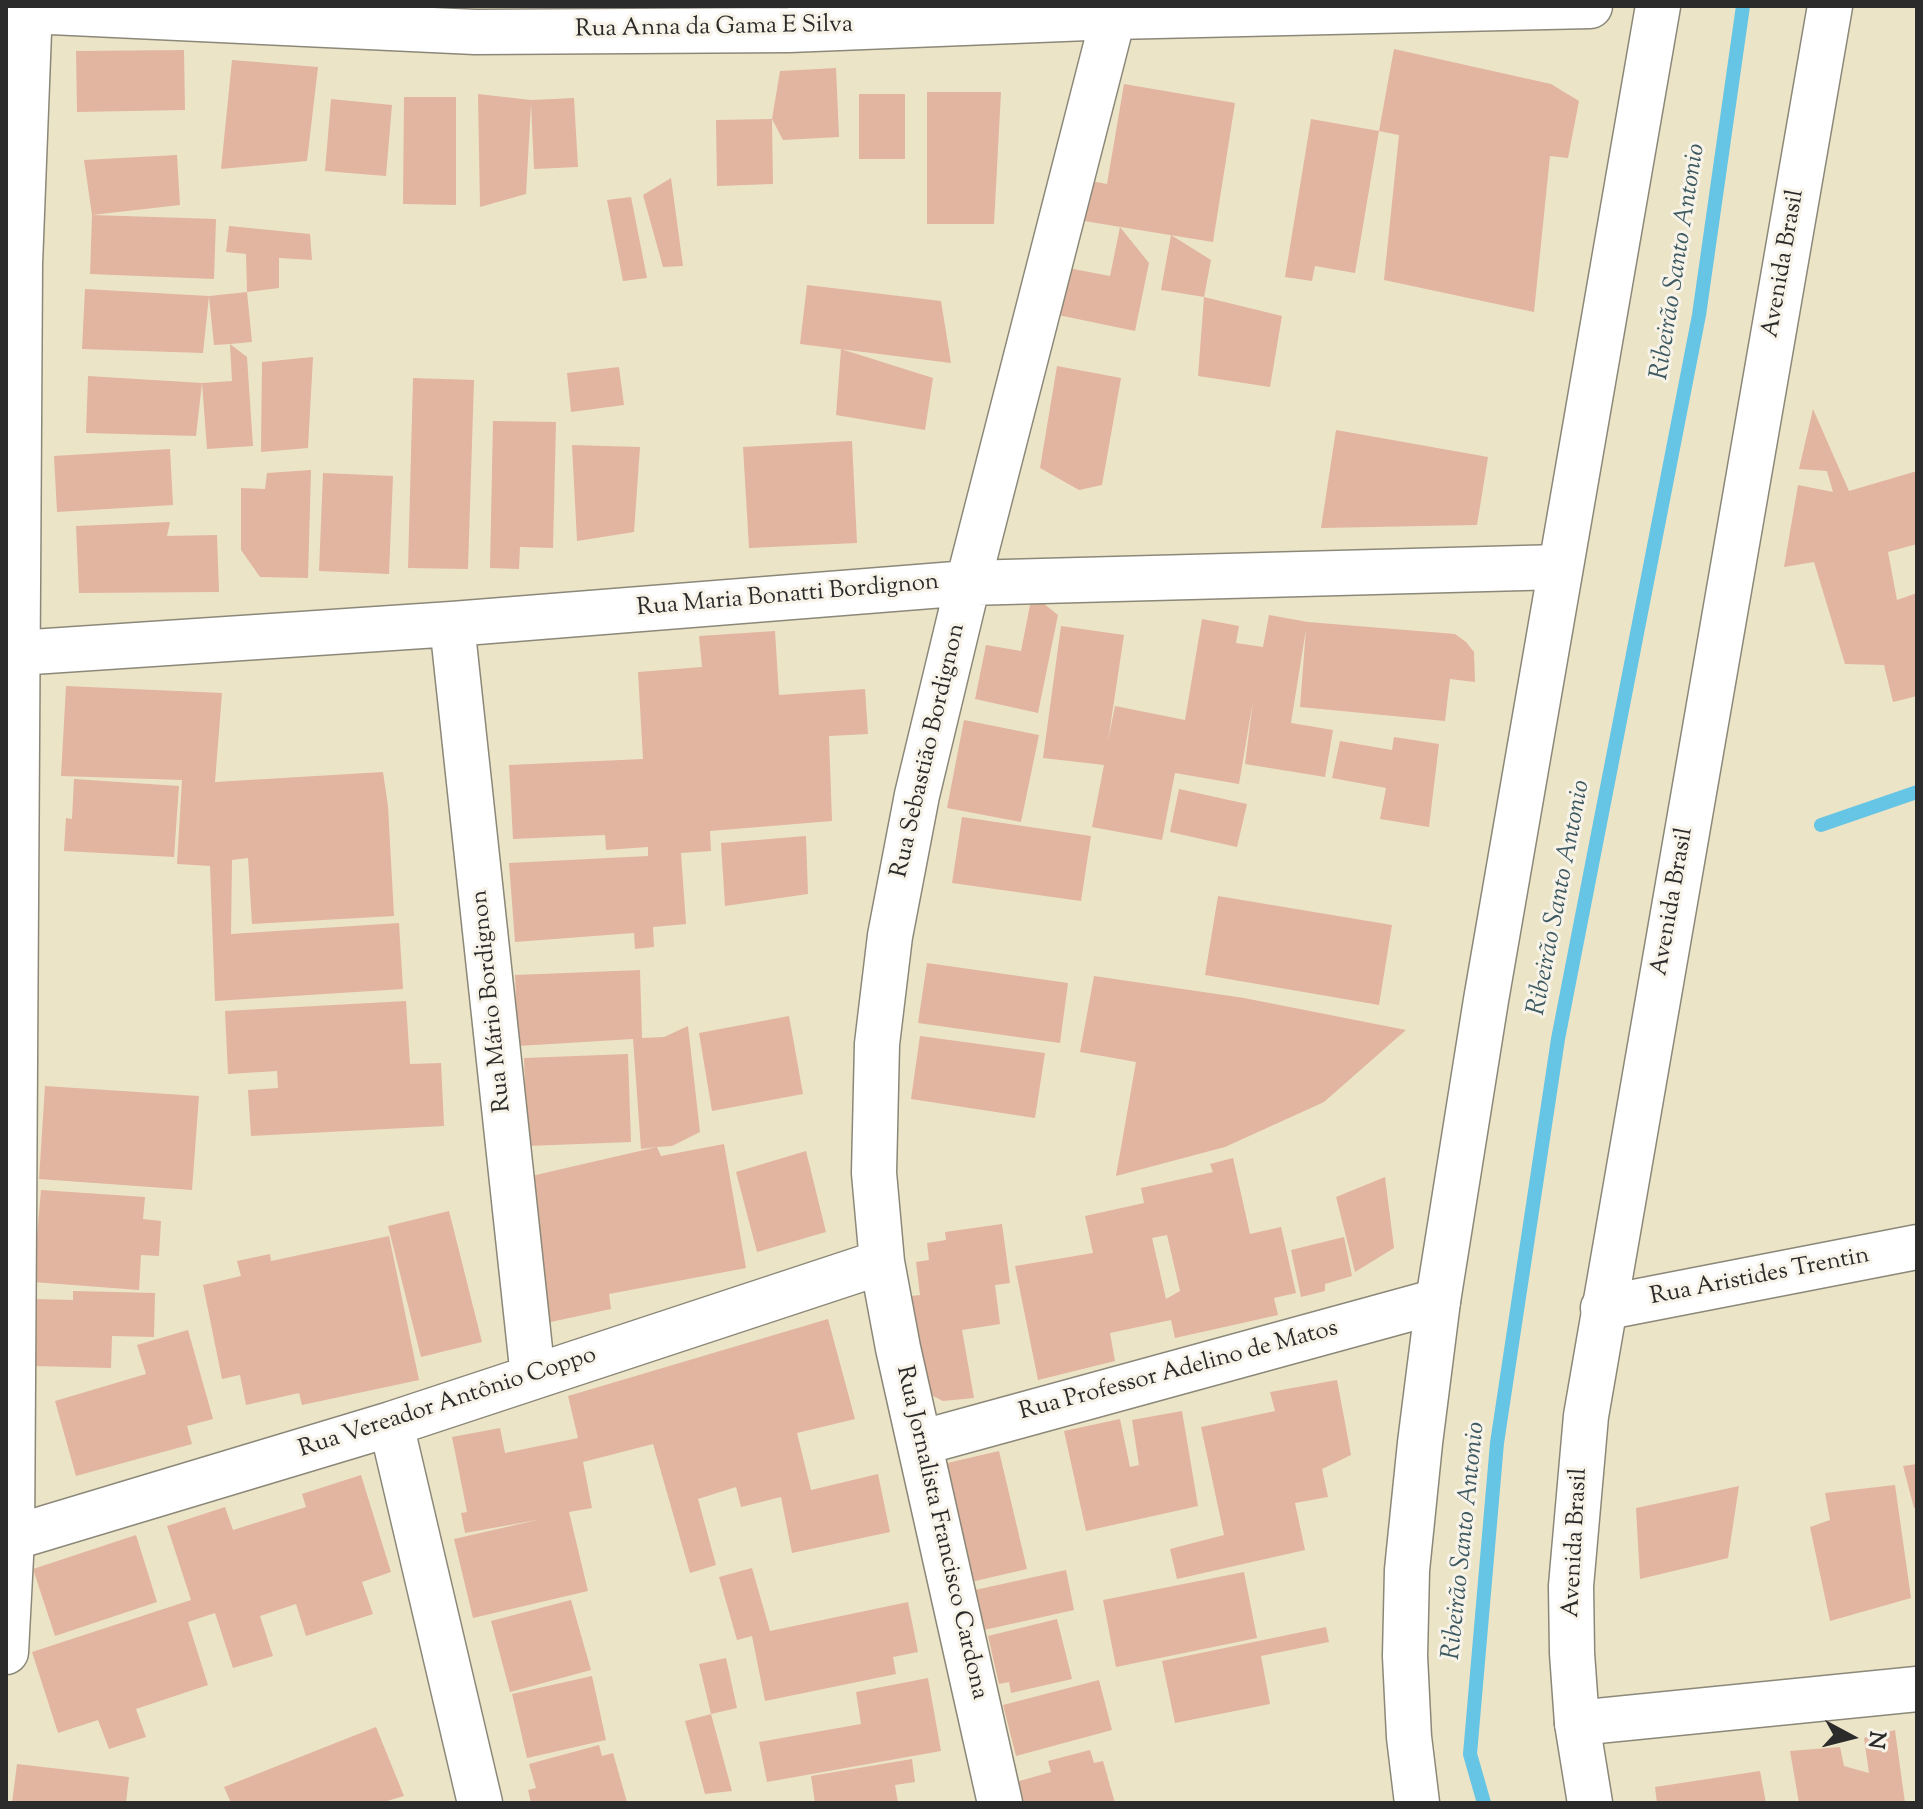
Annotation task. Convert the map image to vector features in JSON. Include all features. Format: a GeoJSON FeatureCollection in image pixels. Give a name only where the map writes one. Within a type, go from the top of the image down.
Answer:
{"type":"FeatureCollection","features":[{"type":"Feature","properties":{"kind":"street","name":"Rua Anna da Gama E Silva"},"geometry":{"type":"LineString","coordinates":[[30,9],[476,19],[791,18],[1590,6]]}},
{"type":"Feature","properties":{"kind":"street"},"geometry":{"type":"LineString","coordinates":[[1417,1803],[1409,1737],[1405,1656],[1407,1570],[1438,1301],[1560,567],[1658,6]]}},
{"type":"Feature","properties":{"kind":"street","name":"Avenida Brasil"},"geometry":{"type":"LineString","coordinates":[[1590,1803],[1577,1723],[1571,1586],[1586,1416],[1830,6]]}},
{"type":"Feature","properties":{"kind":"street"},"geometry":{"type":"LineString","coordinates":[[6,1652],[12,1538],[17,653],[13,263],[30,9]]}},
{"type":"Feature","properties":{"kind":"street","name":"Rua Sebastião Bordignon"},"geometry":{"type":"LineString","coordinates":[[882,1262],[874,1173],[874,1118],[877,1044],[890,936],[917,795],[968,583],[1114,12]]}},
{"type":"Feature","properties":{"kind":"street","name":"Rua Maria Bonatti Bordignon"},"geometry":{"type":"LineString","coordinates":[[17,653],[452,624],[968,583],[1560,567]]}},
{"type":"Feature","properties":{"kind":"street","name":"Rua Mário Bordignon"},"geometry":{"type":"LineString","coordinates":[[452,624],[533,1377]]}},
{"type":"Feature","properties":{"kind":"street","name":"Rua Aristides Trentin"},"geometry":{"type":"LineString","coordinates":[[1603,1308],[1917,1247]]}},
{"type":"Feature","properties":{"kind":"street","name":"Rua Vereador Antônio Coppo"},"geometry":{"type":"LineString","coordinates":[[12,1538],[391,1424],[882,1262]]}},
{"type":"Feature","properties":{"kind":"street","name":"Rua Jornalista Francisco Cardona"},"geometry":{"type":"LineString","coordinates":[[882,1262],[898,1348],[1000,1803]]}},
{"type":"Feature","properties":{"kind":"street","name":"Rua Professor Adelino de Matos"},"geometry":{"type":"LineString","coordinates":[[920,1443],[1438,1301]]}},
{"type":"Feature","properties":{"kind":"street"},"geometry":{"type":"LineString","coordinates":[[391,1424],[480,1803]]}},
{"type":"Feature","properties":{"kind":"street"},"geometry":{"type":"LineString","coordinates":[[1577,1723],[1917,1689]]}},
{"type":"Feature","properties":{"kind":"building"},"geometry":{"type":"Polygon","coordinates":[[[1394,49],[1551,84],[1579,101],[1568,158],[1550,156],[1534,312],[1384,280],[1399,135],[1379,131],[1394,49]]]}},
{"type":"Feature","properties":{"kind":"building"},"geometry":{"type":"Polygon","coordinates":[[[184,50],[185,110],[77,112],[76,51],[184,50]]]}},
{"type":"Feature","properties":{"kind":"building"},"geometry":{"type":"Polygon","coordinates":[[[232,60],[318,67],[307,161],[221,169],[232,60]]]}},
{"type":"Feature","properties":{"kind":"building"},"geometry":{"type":"Polygon","coordinates":[[[836,68],[839,137],[783,140],[772,119],[780,71],[836,68]]]}},
{"type":"Feature","properties":{"kind":"building"},"geometry":{"type":"Polygon","coordinates":[[[1124,84],[1235,103],[1213,242],[1084,221],[1091,181],[1107,184],[1124,84]]]}},
{"type":"Feature","properties":{"kind":"building"},"geometry":{"type":"Polygon","coordinates":[[[927,92],[1001,92],[994,224],[927,224],[927,92]]]}},
{"type":"Feature","properties":{"kind":"building"},"geometry":{"type":"Polygon","coordinates":[[[478,94],[531,100],[574,98],[578,167],[534,169],[531,104],[526,194],[480,207],[478,94]]]}},
{"type":"Feature","properties":{"kind":"building"},"geometry":{"type":"Polygon","coordinates":[[[859,94],[905,94],[905,159],[859,159],[859,94]]]}},
{"type":"Feature","properties":{"kind":"building"},"geometry":{"type":"Polygon","coordinates":[[[404,97],[456,97],[456,205],[403,204],[404,97]]]}},
{"type":"Feature","properties":{"kind":"building"},"geometry":{"type":"Polygon","coordinates":[[[331,99],[392,105],[386,176],[325,171],[331,99]]]}},
{"type":"Feature","properties":{"kind":"building"},"geometry":{"type":"Polygon","coordinates":[[[772,119],[773,184],[717,186],[716,120],[772,119]]]}},
{"type":"Feature","properties":{"kind":"building"},"geometry":{"type":"Polygon","coordinates":[[[1311,119],[1379,131],[1355,273],[1315,266],[1312,281],[1285,277],[1311,119]]]}},
{"type":"Feature","properties":{"kind":"building"},"geometry":{"type":"Polygon","coordinates":[[[177,155],[180,205],[92,215],[84,160],[177,155]]]}},
{"type":"Feature","properties":{"kind":"building"},"geometry":{"type":"Polygon","coordinates":[[[671,178],[683,266],[663,267],[643,195],[671,178]]]}},
{"type":"Feature","properties":{"kind":"building"},"geometry":{"type":"Polygon","coordinates":[[[631,197],[647,278],[623,281],[607,200],[631,197]]]}},
{"type":"Feature","properties":{"kind":"building"},"geometry":{"type":"Polygon","coordinates":[[[92,215],[216,219],[214,279],[90,274],[92,215]]]}},
{"type":"Feature","properties":{"kind":"building"},"geometry":{"type":"Polygon","coordinates":[[[229,226],[310,234],[312,260],[279,258],[279,288],[247,292],[246,254],[226,252],[229,226]]]}},
{"type":"Feature","properties":{"kind":"building"},"geometry":{"type":"Polygon","coordinates":[[[1120,227],[1149,263],[1135,331],[1058,315],[1068,268],[1110,276],[1120,227]]]}},
{"type":"Feature","properties":{"kind":"building"},"geometry":{"type":"Polygon","coordinates":[[[1171,235],[1211,260],[1204,297],[1161,290],[1171,235]]]}},
{"type":"Feature","properties":{"kind":"building"},"geometry":{"type":"Polygon","coordinates":[[[807,285],[941,301],[951,363],[800,344],[807,285]]]}},
{"type":"Feature","properties":{"kind":"building"},"geometry":{"type":"Polygon","coordinates":[[[85,289],[209,296],[203,353],[82,349],[85,289]]]}},
{"type":"Feature","properties":{"kind":"building"},"geometry":{"type":"Polygon","coordinates":[[[247,292],[252,342],[214,345],[209,296],[247,292]]]}},
{"type":"Feature","properties":{"kind":"building"},"geometry":{"type":"Polygon","coordinates":[[[1204,297],[1282,316],[1270,387],[1198,376],[1204,297]]]}},
{"type":"Feature","properties":{"kind":"building"},"geometry":{"type":"Polygon","coordinates":[[[230,344],[247,357],[253,446],[207,449],[202,383],[232,381],[230,344]]]}},
{"type":"Feature","properties":{"kind":"building"},"geometry":{"type":"Polygon","coordinates":[[[841,349],[933,378],[925,430],[836,415],[841,349]]]}},
{"type":"Feature","properties":{"kind":"building"},"geometry":{"type":"Polygon","coordinates":[[[313,357],[308,448],[261,452],[262,362],[313,357]]]}},
{"type":"Feature","properties":{"kind":"building"},"geometry":{"type":"Polygon","coordinates":[[[1057,366],[1121,378],[1102,485],[1079,490],[1040,468],[1057,366]]]}},
{"type":"Feature","properties":{"kind":"building"},"geometry":{"type":"Polygon","coordinates":[[[619,367],[624,405],[571,412],[567,373],[619,367]]]}},
{"type":"Feature","properties":{"kind":"building"},"geometry":{"type":"Polygon","coordinates":[[[88,376],[202,383],[196,436],[86,433],[88,376]]]}},
{"type":"Feature","properties":{"kind":"building"},"geometry":{"type":"Polygon","coordinates":[[[413,378],[474,380],[468,569],[408,568],[413,378]]]}},
{"type":"Feature","properties":{"kind":"building"},"geometry":{"type":"Polygon","coordinates":[[[1813,409],[1849,491],[1917,471],[1917,544],[1888,552],[1897,600],[1917,593],[1917,696],[1893,702],[1884,665],[1845,664],[1814,562],[1784,567],[1798,485],[1833,492],[1827,471],[1799,469],[1813,409]]]}},
{"type":"Feature","properties":{"kind":"building"},"geometry":{"type":"Polygon","coordinates":[[[493,421],[556,422],[553,548],[520,547],[519,569],[490,568],[493,421]]]}},
{"type":"Feature","properties":{"kind":"building"},"geometry":{"type":"Polygon","coordinates":[[[1336,430],[1488,457],[1477,525],[1321,528],[1336,430]]]}},
{"type":"Feature","properties":{"kind":"building"},"geometry":{"type":"Polygon","coordinates":[[[852,441],[857,543],[749,548],[743,447],[852,441]]]}},
{"type":"Feature","properties":{"kind":"building"},"geometry":{"type":"Polygon","coordinates":[[[572,445],[640,447],[634,532],[577,541],[572,445]]]}},
{"type":"Feature","properties":{"kind":"building"},"geometry":{"type":"Polygon","coordinates":[[[170,449],[173,505],[57,512],[54,456],[170,449]]]}},
{"type":"Feature","properties":{"kind":"building"},"geometry":{"type":"Polygon","coordinates":[[[311,470],[308,578],[260,577],[241,550],[241,488],[265,489],[267,473],[311,470]]]}},
{"type":"Feature","properties":{"kind":"building"},"geometry":{"type":"Polygon","coordinates":[[[323,473],[393,476],[389,574],[319,571],[323,473]]]}},
{"type":"Feature","properties":{"kind":"building"},"geometry":{"type":"Polygon","coordinates":[[[170,522],[167,536],[217,535],[219,592],[79,593],[76,526],[170,522]]]}},
{"type":"Feature","properties":{"kind":"building"},"geometry":{"type":"Polygon","coordinates":[[[1031,600],[1043,603],[1058,615],[1038,713],[975,699],[986,645],[1021,651],[1031,600]]]}},
{"type":"Feature","properties":{"kind":"building"},"geometry":{"type":"Polygon","coordinates":[[[1269,615],[1308,622],[1455,634],[1474,652],[1475,682],[1450,679],[1445,721],[1300,707],[1306,629],[1291,723],[1333,730],[1325,777],[1245,764],[1253,701],[1239,784],[1175,773],[1162,840],[1092,827],[1104,765],[1043,758],[1061,626],[1124,635],[1108,741],[1115,706],[1185,720],[1202,619],[1239,626],[1236,643],[1263,647],[1269,615]]]}},
{"type":"Feature","properties":{"kind":"building"},"geometry":{"type":"Polygon","coordinates":[[[775,631],[779,695],[865,689],[868,734],[829,736],[832,821],[710,831],[711,851],[681,853],[686,924],[653,927],[654,947],[635,949],[634,933],[515,942],[509,863],[648,856],[648,847],[606,850],[605,835],[513,839],[509,765],[643,759],[638,672],[702,667],[699,636],[775,631]]]}},
{"type":"Feature","properties":{"kind":"building"},"geometry":{"type":"Polygon","coordinates":[[[66,686],[222,693],[215,782],[383,772],[394,916],[252,924],[248,858],[232,860],[231,934],[399,923],[403,989],[215,1001],[210,866],[177,864],[182,780],[61,776],[66,686]]]}},
{"type":"Feature","properties":{"kind":"building"},"geometry":{"type":"Polygon","coordinates":[[[964,720],[1039,735],[1021,822],[947,808],[964,720]]]}},
{"type":"Feature","properties":{"kind":"building"},"geometry":{"type":"Polygon","coordinates":[[[1394,737],[1439,744],[1429,827],[1380,819],[1386,788],[1332,778],[1340,741],[1392,750],[1394,737]]]}},
{"type":"Feature","properties":{"kind":"building"},"geometry":{"type":"Polygon","coordinates":[[[74,779],[179,786],[174,857],[64,851],[66,818],[72,819],[74,779]]]}},
{"type":"Feature","properties":{"kind":"building"},"geometry":{"type":"Polygon","coordinates":[[[1179,789],[1247,804],[1237,847],[1170,832],[1179,789]]]}},
{"type":"Feature","properties":{"kind":"building"},"geometry":{"type":"Polygon","coordinates":[[[962,817],[1091,836],[1081,901],[952,883],[962,817]]]}},
{"type":"Feature","properties":{"kind":"building"},"geometry":{"type":"Polygon","coordinates":[[[806,836],[808,894],[725,906],[721,843],[806,836]]]}},
{"type":"Feature","properties":{"kind":"building"},"geometry":{"type":"Polygon","coordinates":[[[1218,896],[1392,925],[1379,1005],[1205,975],[1218,896]]]}},
{"type":"Feature","properties":{"kind":"building"},"geometry":{"type":"Polygon","coordinates":[[[927,963],[1068,983],[1060,1043],[918,1023],[927,963]]]}},
{"type":"Feature","properties":{"kind":"building"},"geometry":{"type":"Polygon","coordinates":[[[640,970],[642,1038],[664,1037],[688,1026],[700,1132],[672,1146],[641,1149],[633,1039],[518,1046],[515,975],[640,970]]]}},
{"type":"Feature","properties":{"kind":"building"},"geometry":{"type":"Polygon","coordinates":[[[1094,976],[1244,998],[1406,1030],[1324,1102],[1225,1147],[1116,1176],[1136,1062],[1080,1052],[1094,976]]]}},
{"type":"Feature","properties":{"kind":"building"},"geometry":{"type":"Polygon","coordinates":[[[406,1001],[410,1064],[441,1063],[444,1126],[251,1136],[248,1090],[278,1088],[277,1071],[228,1074],[225,1011],[406,1001]]]}},
{"type":"Feature","properties":{"kind":"building"},"geometry":{"type":"Polygon","coordinates":[[[789,1016],[803,1094],[712,1111],[699,1033],[789,1016]]]}},
{"type":"Feature","properties":{"kind":"building"},"geometry":{"type":"Polygon","coordinates":[[[920,1036],[1045,1053],[1035,1118],[911,1099],[920,1036]]]}},
{"type":"Feature","properties":{"kind":"building"},"geometry":{"type":"Polygon","coordinates":[[[628,1054],[631,1142],[527,1146],[524,1058],[628,1054]]]}},
{"type":"Feature","properties":{"kind":"building"},"geometry":{"type":"Polygon","coordinates":[[[45,1086],[199,1096],[192,1190],[39,1179],[45,1086]]]}},
{"type":"Feature","properties":{"kind":"building"},"geometry":{"type":"Polygon","coordinates":[[[724,1144],[746,1268],[609,1294],[611,1309],[546,1323],[514,1180],[657,1147],[661,1156],[724,1144]]]}},
{"type":"Feature","properties":{"kind":"building"},"geometry":{"type":"Polygon","coordinates":[[[806,1151],[826,1232],[757,1252],[736,1172],[806,1151]]]}},
{"type":"Feature","properties":{"kind":"building"},"geometry":{"type":"Polygon","coordinates":[[[1233,1158],[1250,1234],[1281,1227],[1296,1293],[1274,1298],[1278,1315],[1175,1338],[1171,1320],[1110,1333],[1115,1361],[1038,1380],[1015,1266],[1093,1253],[1085,1216],[1144,1203],[1141,1188],[1213,1172],[1210,1164],[1233,1158]],[[1167,1235],[1152,1238],[1166,1299],[1180,1291],[1167,1235]]]}},
{"type":"Feature","properties":{"kind":"building"},"geometry":{"type":"Polygon","coordinates":[[[1385,1177],[1394,1248],[1355,1272],[1336,1197],[1385,1177]]]}},
{"type":"Feature","properties":{"kind":"building"},"geometry":{"type":"Polygon","coordinates":[[[41,1190],[145,1197],[143,1219],[161,1221],[159,1256],[141,1255],[139,1290],[33,1282],[41,1190]]]}},
{"type":"Feature","properties":{"kind":"building"},"geometry":{"type":"Polygon","coordinates":[[[449,1211],[482,1342],[421,1357],[388,1226],[449,1211]]]}},
{"type":"Feature","properties":{"kind":"building"},"geometry":{"type":"Polygon","coordinates":[[[1002,1224],[1010,1283],[995,1285],[1000,1324],[962,1330],[974,1398],[943,1401],[931,1395],[903,1297],[920,1295],[916,1262],[929,1260],[927,1243],[946,1240],[945,1232],[1002,1224]]]}},
{"type":"Feature","properties":{"kind":"building"},"geometry":{"type":"Polygon","coordinates":[[[389,1236],[419,1380],[302,1405],[299,1393],[246,1405],[240,1375],[222,1379],[203,1285],[241,1276],[237,1261],[270,1254],[271,1261],[389,1236]]]}},
{"type":"Feature","properties":{"kind":"building"},"geometry":{"type":"Polygon","coordinates":[[[1344,1237],[1352,1276],[1325,1284],[1325,1291],[1301,1297],[1291,1250],[1344,1237]]]}},
{"type":"Feature","properties":{"kind":"building"},"geometry":{"type":"Polygon","coordinates":[[[73,1291],[155,1293],[154,1337],[112,1336],[111,1368],[32,1366],[34,1299],[73,1300],[73,1291]]]}},
{"type":"Feature","properties":{"kind":"building"},"geometry":{"type":"Polygon","coordinates":[[[828,1319],[855,1419],[797,1433],[811,1490],[878,1474],[890,1532],[792,1553],[781,1497],[741,1507],[736,1487],[698,1499],[716,1565],[690,1573],[653,1444],[583,1462],[592,1508],[569,1512],[588,1591],[473,1618],[454,1539],[537,1520],[465,1533],[461,1513],[467,1512],[452,1437],[500,1428],[505,1453],[578,1438],[568,1396],[828,1319]]]}},
{"type":"Feature","properties":{"kind":"building"},"geometry":{"type":"Polygon","coordinates":[[[188,1330],[213,1419],[187,1426],[192,1444],[76,1476],[55,1401],[146,1374],[137,1345],[188,1330]]]}},
{"type":"Feature","properties":{"kind":"building"},"geometry":{"type":"Polygon","coordinates":[[[1337,1380],[1351,1455],[1322,1469],[1328,1497],[1295,1503],[1305,1550],[1177,1579],[1170,1549],[1224,1535],[1201,1427],[1275,1411],[1270,1392],[1337,1380]]]}},
{"type":"Feature","properties":{"kind":"building"},"geometry":{"type":"Polygon","coordinates":[[[1182,1411],[1198,1506],[1086,1531],[1064,1431],[1120,1419],[1130,1467],[1139,1465],[1132,1420],[1182,1411]]]}},
{"type":"Feature","properties":{"kind":"building"},"geometry":{"type":"Polygon","coordinates":[[[999,1451],[1027,1569],[971,1582],[943,1464],[999,1451]]]}},
{"type":"Feature","properties":{"kind":"building"},"geometry":{"type":"Polygon","coordinates":[[[1917,1464],[1917,1507],[1914,1508],[1903,1466],[1917,1464]]]}},
{"type":"Feature","properties":{"kind":"building"},"geometry":{"type":"Polygon","coordinates":[[[361,1475],[391,1572],[362,1582],[373,1614],[306,1636],[296,1604],[260,1616],[273,1656],[233,1668],[215,1613],[188,1622],[208,1685],[136,1709],[146,1737],[109,1749],[98,1720],[58,1733],[32,1652],[191,1600],[167,1526],[225,1507],[233,1530],[306,1507],[302,1494],[361,1475]]]}},
{"type":"Feature","properties":{"kind":"building"},"geometry":{"type":"Polygon","coordinates":[[[1895,1485],[1911,1598],[1830,1621],[1810,1527],[1830,1520],[1825,1493],[1895,1485]]]}},
{"type":"Feature","properties":{"kind":"building"},"geometry":{"type":"Polygon","coordinates":[[[1739,1486],[1728,1558],[1640,1579],[1636,1508],[1739,1486]]]}},
{"type":"Feature","properties":{"kind":"building"},"geometry":{"type":"Polygon","coordinates":[[[136,1535],[157,1602],[55,1636],[33,1569],[136,1535]]]}},
{"type":"Feature","properties":{"kind":"building"},"geometry":{"type":"Polygon","coordinates":[[[752,1568],[770,1631],[908,1602],[918,1652],[893,1657],[896,1674],[765,1701],[752,1636],[737,1640],[719,1577],[752,1568]]]}},
{"type":"Feature","properties":{"kind":"building"},"geometry":{"type":"Polygon","coordinates":[[[1066,1570],[1074,1610],[984,1630],[975,1590],[1066,1570]]]}},
{"type":"Feature","properties":{"kind":"building"},"geometry":{"type":"Polygon","coordinates":[[[1244,1572],[1257,1638],[1116,1667],[1103,1600],[1244,1572]]]}},
{"type":"Feature","properties":{"kind":"building"},"geometry":{"type":"Polygon","coordinates":[[[571,1600],[591,1670],[510,1692],[491,1621],[571,1600]]]}},
{"type":"Feature","properties":{"kind":"building"},"geometry":{"type":"Polygon","coordinates":[[[1057,1619],[1072,1679],[1011,1693],[1009,1682],[999,1684],[988,1636],[1057,1619]]]}},
{"type":"Feature","properties":{"kind":"building"},"geometry":{"type":"Polygon","coordinates":[[[1326,1627],[1329,1642],[1261,1656],[1270,1704],[1175,1723],[1162,1661],[1326,1627]]]}},
{"type":"Feature","properties":{"kind":"building"},"geometry":{"type":"Polygon","coordinates":[[[726,1658],[737,1708],[711,1714],[699,1664],[726,1658]]]}},
{"type":"Feature","properties":{"kind":"building"},"geometry":{"type":"Polygon","coordinates":[[[592,1676],[606,1740],[527,1758],[512,1694],[592,1676]]]}},
{"type":"Feature","properties":{"kind":"building"},"geometry":{"type":"Polygon","coordinates":[[[928,1678],[941,1751],[767,1782],[759,1742],[861,1724],[856,1692],[928,1678]]]}},
{"type":"Feature","properties":{"kind":"building"},"geometry":{"type":"Polygon","coordinates":[[[1099,1680],[1112,1730],[1016,1756],[1003,1705],[1099,1680]]]}},
{"type":"Feature","properties":{"kind":"building"},"geometry":{"type":"Polygon","coordinates":[[[711,1714],[732,1791],[705,1794],[685,1721],[711,1714]]]}},
{"type":"Feature","properties":{"kind":"building"},"geometry":{"type":"Polygon","coordinates":[[[376,1727],[404,1796],[388,1803],[231,1803],[224,1787],[376,1727]]]}},
{"type":"Feature","properties":{"kind":"building"},"geometry":{"type":"Polygon","coordinates":[[[1895,1730],[1905,1803],[1799,1803],[1790,1751],[1840,1747],[1844,1766],[1869,1773],[1864,1738],[1895,1730]]]}},
{"type":"Feature","properties":{"kind":"building"},"geometry":{"type":"Polygon","coordinates":[[[599,1745],[602,1756],[613,1753],[627,1802],[531,1803],[528,1790],[536,1788],[529,1764],[599,1745]]]}},
{"type":"Feature","properties":{"kind":"building"},"geometry":{"type":"Polygon","coordinates":[[[1090,1750],[1094,1763],[1103,1761],[1115,1803],[1023,1803],[1016,1782],[1051,1772],[1048,1761],[1090,1750]]]}},
{"type":"Feature","properties":{"kind":"building"},"geometry":{"type":"Polygon","coordinates":[[[912,1759],[915,1782],[895,1785],[898,1803],[815,1803],[811,1776],[912,1759]]]}},
{"type":"Feature","properties":{"kind":"building"},"geometry":{"type":"Polygon","coordinates":[[[17,1764],[129,1777],[126,1803],[12,1803],[17,1764]]]}},
{"type":"Feature","properties":{"kind":"building"},"geometry":{"type":"Polygon","coordinates":[[[1760,1771],[1766,1803],[1657,1803],[1655,1787],[1760,1771]]]}},
{"type":"Feature","properties":{"kind":"waterway","name":"Ribeirão Santo Antonio"},"geometry":{"type":"LineString","coordinates":[[1484,1803],[1470,1754],[1497,1443],[1558,1039],[1699,315],[1743,6]]}},
{"type":"Feature","properties":{"kind":"waterway"},"geometry":{"type":"LineString","coordinates":[[1821,825],[1917,792]]}}]}
